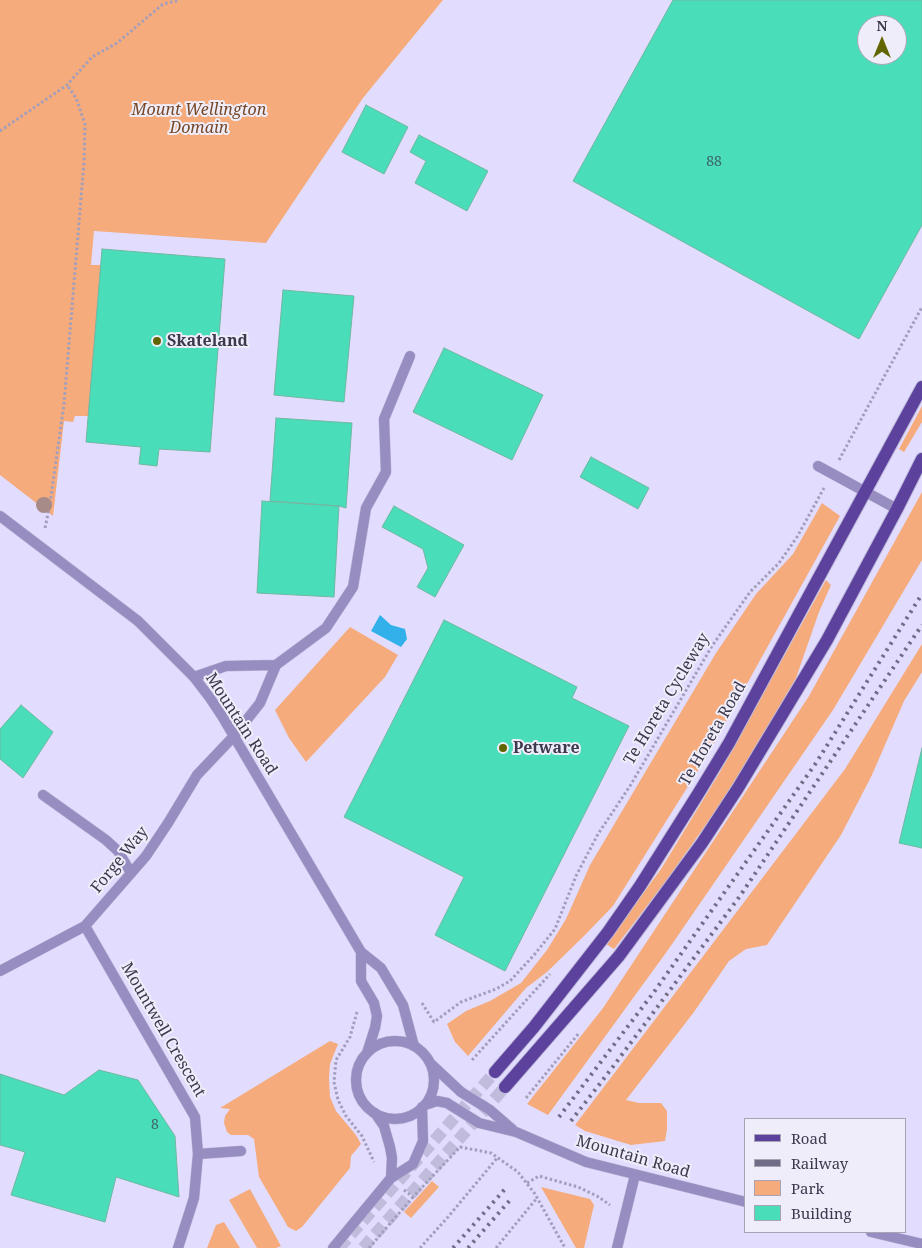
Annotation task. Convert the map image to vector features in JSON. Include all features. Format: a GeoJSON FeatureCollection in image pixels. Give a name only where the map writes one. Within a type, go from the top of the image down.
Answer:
{"type":"FeatureCollection","features":[{"type":"Feature","properties":{"kind":"main road","name":"Te Horeta Road"},"geometry":{"type":"LineString","coordinates":[[495,1072],[534,1027],[608,932],[640,886],[729,743],[922,387]]}},
{"type":"Feature","properties":{"kind":"main road"},"geometry":{"type":"LineString","coordinates":[[505,1086],[619,956],[702,843],[743,780],[827,640],[922,459]]}},
{"type":"Feature","properties":{"kind":"street"},"geometry":{"type":"LineString","coordinates":[[194,678],[226,666],[276,665],[326,628],[353,587],[366,508],[386,472],[384,420],[410,356]]}},
{"type":"Feature","properties":{"kind":"street"},"geometry":{"type":"LineString","coordinates":[[818,466],[897,509]]}},
{"type":"Feature","properties":{"kind":"street","name":"Mountain Road"},"geometry":{"type":"LineString","coordinates":[[0,516],[138,621],[194,678],[210,698],[360,952],[381,968],[403,1005],[414,1046]]}},
{"type":"Feature","properties":{"kind":"street","name":"Forge Way"},"geometry":{"type":"LineString","coordinates":[[0,971],[85,926],[146,856],[197,775],[234,736],[260,703],[276,665]]}},
{"type":"Feature","properties":{"kind":"street"},"geometry":{"type":"LineString","coordinates":[[43,795],[118,850],[131,873]]}},
{"type":"Feature","properties":{"kind":"street","name":"Mountwell Crescent"},"geometry":{"type":"LineString","coordinates":[[85,926],[195,1117],[198,1154],[194,1198],[178,1248]]}},
{"type":"Feature","properties":{"kind":"street","name":"Mountain Road"},"geometry":{"type":"LineString","coordinates":[[360,952],[362,981],[374,1003],[377,1016],[366,1054]]}},
{"type":"Feature","properties":{"kind":"street"},"geometry":{"type":"LineString","coordinates":[[375,1113],[388,1118],[403,1117],[416,1112],[424,1106],[431,1094],[434,1082],[431,1064],[424,1053],[414,1046],[401,1041],[388,1042],[376,1046],[366,1054],[359,1065],[357,1085],[365,1104],[375,1113],[384,1126],[390,1147],[392,1158],[391,1178]]}},
{"type":"Feature","properties":{"kind":"street","name":"Mountain Road"},"geometry":{"type":"LineString","coordinates":[[431,1064],[461,1092],[490,1110],[516,1132]]}},
{"type":"Feature","properties":{"kind":"street","name":"Mountain Road"},"geometry":{"type":"LineString","coordinates":[[424,1106],[437,1101],[447,1103],[479,1123],[516,1132],[586,1162],[744,1202]]}},
{"type":"Feature","properties":{"kind":"street"},"geometry":{"type":"LineString","coordinates":[[333,1248],[391,1178],[413,1164],[423,1141],[424,1106]]}},
{"type":"Feature","properties":{"kind":"street"},"geometry":{"type":"LineString","coordinates":[[198,1154],[241,1151]]}},
{"type":"Feature","properties":{"kind":"street"},"geometry":{"type":"LineString","coordinates":[[617,1248],[635,1175]]}},
{"type":"Feature","properties":{"kind":"street"},"geometry":{"type":"LineString","coordinates":[[875,1233],[922,1244]]}},
{"type":"Feature","properties":{"kind":"path"},"geometry":{"type":"LineString","coordinates":[[0,131],[67,85],[92,57],[117,43],[163,4],[180,0]]}},
{"type":"Feature","properties":{"kind":"path"},"geometry":{"type":"LineString","coordinates":[[45,528],[64,404],[84,162],[85,124],[76,98],[67,85]]}},
{"type":"Feature","properties":{"kind":"path","name":"Te Horeta Cycleway"},"geometry":{"type":"LineString","coordinates":[[419,998],[434,1022],[461,1002],[496,989],[510,981],[555,929],[576,876],[598,834],[630,786],[712,646],[750,592],[778,563],[797,537],[922,307]]}},
{"type":"Feature","properties":{"kind":"path"},"geometry":{"type":"LineString","coordinates":[[365,1008],[357,1011],[350,1037],[336,1060],[334,1082],[338,1100],[346,1116],[362,1136],[372,1160],[378,1166]]}},
{"type":"Feature","properties":{"kind":"path"},"geometry":{"type":"LineString","coordinates":[[369,1248],[460,1147],[490,1153],[518,1172],[537,1198],[565,1248]]}},
{"type":"Feature","properties":{"kind":"path"},"geometry":{"type":"LineString","coordinates":[[420,1248],[498,1157]]}},
{"type":"Feature","properties":{"kind":"path"},"geometry":{"type":"LineString","coordinates":[[527,1184],[539,1176],[578,1187],[597,1196],[610,1206]]}},
{"type":"Feature","properties":{"kind":"path"},"geometry":{"type":"LineString","coordinates":[[402,1188],[413,1197]]}},
{"type":"Feature","properties":{"kind":"path"},"geometry":{"type":"LineString","coordinates":[[496,1248],[537,1198]]}},
{"type":"Feature","properties":{"kind":"green space","name":"Mount Wellington Domain"},"geometry":{"type":"Polygon","coordinates":[[[0,0],[443,0],[363,98],[266,243],[94,231],[91,265],[101,265],[89,416],[75,416],[73,422],[64,421],[53,516],[0,475],[0,0]]]}},
{"type":"Feature","properties":{"kind":"green space"},"geometry":{"type":"Polygon","coordinates":[[[922,406],[922,422],[904,452],[899,449],[922,406]]]}},
{"type":"Feature","properties":{"kind":"green space"},"geometry":{"type":"Polygon","coordinates":[[[922,492],[922,560],[833,710],[668,950],[548,1115],[527,1104],[603,1008],[809,696],[922,492]]]}},
{"type":"Feature","properties":{"kind":"green space"},"geometry":{"type":"Polygon","coordinates":[[[822,503],[840,516],[707,756],[613,906],[547,972],[526,988],[468,1056],[455,1042],[447,1024],[466,1011],[490,1001],[521,983],[547,950],[566,919],[590,865],[716,653],[756,594],[793,554],[822,503]]]}},
{"type":"Feature","properties":{"kind":"green space"},"geometry":{"type":"Polygon","coordinates":[[[826,580],[831,585],[819,612],[796,678],[734,785],[666,881],[614,949],[606,944],[661,869],[720,772],[826,580]]]}},
{"type":"Feature","properties":{"kind":"green space"},"geometry":{"type":"Polygon","coordinates":[[[350,627],[398,655],[385,677],[306,762],[289,738],[275,710],[350,627]]]}},
{"type":"Feature","properties":{"kind":"green space"},"geometry":{"type":"Polygon","coordinates":[[[922,644],[922,672],[904,701],[872,775],[841,835],[767,945],[746,949],[729,961],[694,1012],[626,1100],[639,1103],[661,1103],[667,1111],[665,1141],[631,1145],[585,1131],[575,1125],[845,769],[922,644]]]}},
{"type":"Feature","properties":{"kind":"green space"},"geometry":{"type":"Polygon","coordinates":[[[330,1041],[338,1044],[330,1064],[330,1097],[336,1111],[361,1144],[351,1156],[350,1168],[302,1227],[296,1231],[288,1227],[259,1177],[254,1139],[248,1135],[231,1135],[227,1132],[224,1123],[225,1116],[230,1109],[220,1108],[330,1041]]]}},
{"type":"Feature","properties":{"kind":"green space"},"geometry":{"type":"Polygon","coordinates":[[[432,1181],[439,1187],[411,1218],[404,1212],[432,1181]]]}},
{"type":"Feature","properties":{"kind":"green space"},"geometry":{"type":"Polygon","coordinates":[[[541,1187],[590,1199],[594,1205],[584,1248],[576,1248],[541,1187]]]}},
{"type":"Feature","properties":{"kind":"green space"},"geometry":{"type":"Polygon","coordinates":[[[250,1189],[281,1246],[276,1248],[257,1248],[229,1200],[250,1189]]]}},
{"type":"Feature","properties":{"kind":"green space"},"geometry":{"type":"Polygon","coordinates":[[[224,1222],[240,1248],[207,1248],[216,1225],[224,1222]]]}},
{"type":"Feature","properties":{"kind":"water"},"geometry":{"type":"Polygon","coordinates":[[[380,615],[391,625],[405,629],[407,639],[401,647],[371,631],[380,615]]]}},
{"type":"Feature","properties":{"kind":"building"},"geometry":{"type":"Polygon","coordinates":[[[673,0],[922,0],[922,225],[859,339],[573,181],[673,0]]]}},
{"type":"Feature","properties":{"kind":"building"},"geometry":{"type":"Polygon","coordinates":[[[366,105],[408,127],[384,174],[342,152],[366,105]]]}},
{"type":"Feature","properties":{"kind":"building"},"geometry":{"type":"Polygon","coordinates":[[[419,135],[488,171],[467,211],[415,183],[426,161],[410,152],[419,135]]]}},
{"type":"Feature","properties":{"kind":"building","name":"Skateland"},"geometry":{"type":"Polygon","coordinates":[[[102,249],[225,259],[210,452],[159,449],[157,466],[139,464],[141,447],[86,442],[102,249]]]}},
{"type":"Feature","properties":{"kind":"building"},"geometry":{"type":"Polygon","coordinates":[[[283,290],[354,296],[344,402],[274,395],[283,290]]]}},
{"type":"Feature","properties":{"kind":"building"},"geometry":{"type":"Polygon","coordinates":[[[444,348],[543,395],[512,460],[413,412],[444,348]]]}},
{"type":"Feature","properties":{"kind":"building"},"geometry":{"type":"Polygon","coordinates":[[[276,418],[352,423],[346,508],[270,501],[276,418]]]}},
{"type":"Feature","properties":{"kind":"building"},"geometry":{"type":"Polygon","coordinates":[[[591,457],[649,488],[638,509],[580,477],[591,457]]]}},
{"type":"Feature","properties":{"kind":"building"},"geometry":{"type":"Polygon","coordinates":[[[262,501],[339,506],[334,597],[257,593],[262,501]]]}},
{"type":"Feature","properties":{"kind":"building"},"geometry":{"type":"Polygon","coordinates":[[[394,506],[464,545],[435,597],[417,587],[428,568],[423,549],[382,527],[394,506]]]}},
{"type":"Feature","properties":{"kind":"building"},"geometry":{"type":"Polygon","coordinates":[[[444,620],[577,687],[572,698],[629,726],[505,971],[435,935],[464,877],[344,817],[444,620]]]}},
{"type":"Feature","properties":{"kind":"building"},"geometry":{"type":"Polygon","coordinates":[[[21,705],[53,732],[23,778],[0,759],[0,729],[21,705]]]}},
{"type":"Feature","properties":{"kind":"building"},"geometry":{"type":"Polygon","coordinates":[[[922,748],[922,848],[899,843],[922,748]]]}},
{"type":"Feature","properties":{"kind":"building"},"geometry":{"type":"Polygon","coordinates":[[[99,1070],[138,1080],[175,1136],[179,1197],[116,1177],[105,1222],[11,1195],[25,1152],[0,1145],[0,1074],[64,1095],[99,1070]]]}},
{"type":"Feature","properties":{"kind":"tunnel"},"geometry":{"type":"LineString","coordinates":[[339,1248],[495,1072]]}},
{"type":"Feature","properties":{"kind":"tunnel"},"geometry":{"type":"LineString","coordinates":[[363,1248],[505,1087]]}},
{"type":"Feature","properties":{"kind":"railway"},"geometry":{"type":"LineString","coordinates":[[559,1117],[654,992],[816,763],[922,594]]}},
{"type":"Feature","properties":{"kind":"railway"},"geometry":{"type":"LineString","coordinates":[[571,1121],[740,896],[922,625]]}},
{"type":"Feature","properties":{"kind":"railway"},"geometry":{"type":"LineString","coordinates":[[453,1248],[505,1189]]}},
{"type":"Feature","properties":{"kind":"railway"},"geometry":{"type":"LineString","coordinates":[[468,1248],[511,1199]]}},
{"type":"Feature","properties":{"kind":"place","name":"Skateland"},"geometry":{"type":"Point","coordinates":[157,341]}},
{"type":"Feature","properties":{"kind":"place","name":"Petware"},"geometry":{"type":"Point","coordinates":[503,748]}}]}
